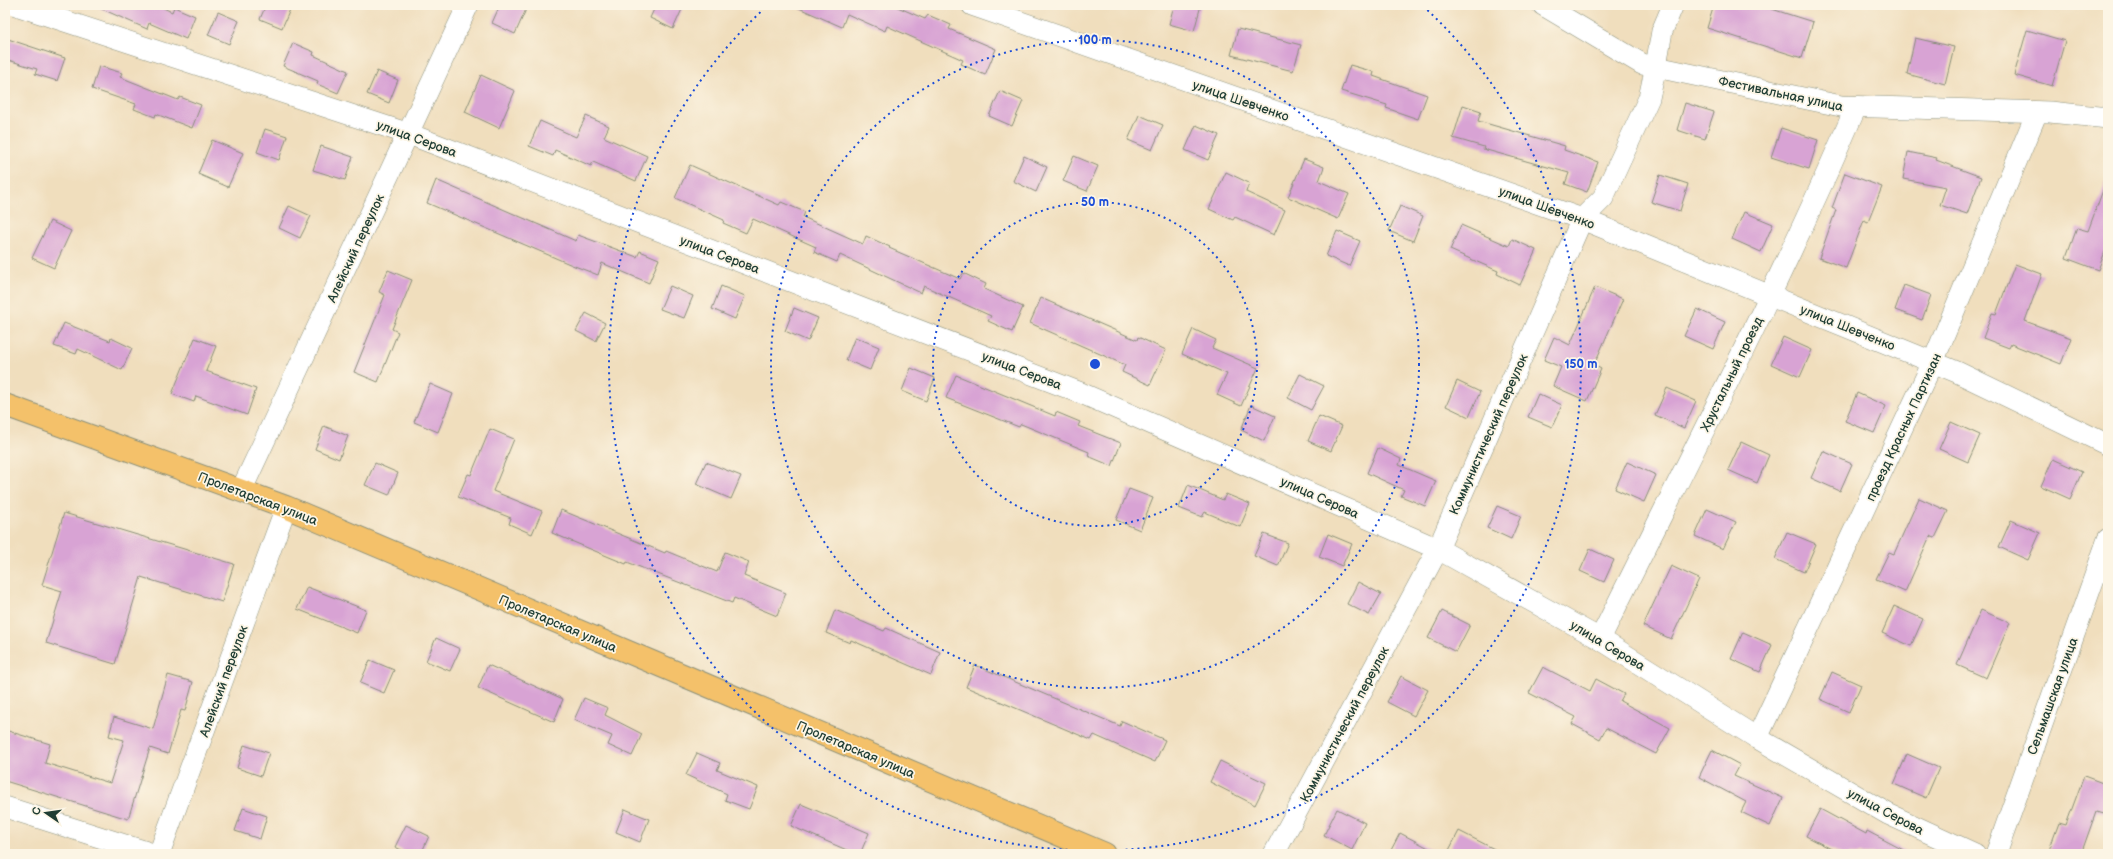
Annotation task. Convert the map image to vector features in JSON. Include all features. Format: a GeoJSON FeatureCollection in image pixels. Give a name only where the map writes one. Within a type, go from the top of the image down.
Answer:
{"type":"FeatureCollection","features":[{"type":"Feature","properties":{"kind":"main road","name":"Пролетарская улица"},"geometry":{"type":"LineString","coordinates":[[5,405],[286,507],[1105,854]]}},
{"type":"Feature","properties":{"kind":"street","name":"улица Серова"},"geometry":{"type":"LineString","coordinates":[[16,5],[409,134],[1081,393],[1438,549],[1600,639],[1758,738],[1888,814],[1975,854]]}},
{"type":"Feature","properties":{"kind":"street","name":"Алейский переулок"},"geometry":{"type":"LineString","coordinates":[[241,491],[468,5]]}},
{"type":"Feature","properties":{"kind":"street","name":"улица Шевченко"},"geometry":{"type":"LineString","coordinates":[[972,5],[1582,219],[1957,372],[2108,445]]}},
{"type":"Feature","properties":{"kind":"street","name":"Фестивальная улица"},"geometry":{"type":"LineString","coordinates":[[1543,5],[1642,64],[1841,106],[2037,112],[2108,118]]}},
{"type":"Feature","properties":{"kind":"street","name":"Коммунистический переулок"},"geometry":{"type":"LineString","coordinates":[[1274,854],[1438,549],[1582,219],[1603,198],[1649,98],[1662,31],[1673,5]]}},
{"type":"Feature","properties":{"kind":"street","name":"Хрустальный проезд"},"geometry":{"type":"LineString","coordinates":[[1600,639],[1770,296],[1856,107]]}},
{"type":"Feature","properties":{"kind":"street","name":"проезд Красных Партизан"},"geometry":{"type":"LineString","coordinates":[[1758,738],[1933,362],[2037,112]]}},
{"type":"Feature","properties":{"kind":"street","name":"Алейский переулок"},"geometry":{"type":"LineString","coordinates":[[159,854],[286,507]]}},
{"type":"Feature","properties":{"kind":"street","name":"Сельмашская улица"},"geometry":{"type":"LineString","coordinates":[[1996,854],[2103,567],[2108,539]]}},
{"type":"Feature","properties":{"kind":"street"},"geometry":{"type":"LineString","coordinates":[[5,807],[153,854]]}},
{"type":"Feature","properties":{"kind":"building"},"geometry":{"type":"Polygon","coordinates":[[[93,5],[157,5],[172,12],[174,7],[195,16],[186,39],[149,23],[147,29],[93,5]]]}},
{"type":"Feature","properties":{"kind":"building"},"geometry":{"type":"Polygon","coordinates":[[[266,5],[292,5],[282,28],[260,19],[266,5]]]}},
{"type":"Feature","properties":{"kind":"building"},"geometry":{"type":"Polygon","coordinates":[[[500,5],[528,5],[515,34],[492,23],[500,5]]]}},
{"type":"Feature","properties":{"kind":"building"},"geometry":{"type":"Polygon","coordinates":[[[656,5],[684,5],[673,29],[650,18],[656,5]]]}},
{"type":"Feature","properties":{"kind":"building"},"geometry":{"type":"Polygon","coordinates":[[[792,5],[893,5],[925,19],[928,15],[951,25],[949,29],[996,49],[985,75],[961,64],[963,60],[887,26],[885,31],[847,14],[842,27],[792,5]]]}},
{"type":"Feature","properties":{"kind":"building"},"geometry":{"type":"Polygon","coordinates":[[[1174,5],[1201,5],[1194,31],[1169,24],[1174,5]]]}},
{"type":"Feature","properties":{"kind":"building"},"geometry":{"type":"Polygon","coordinates":[[[1714,5],[1759,5],[1813,22],[1802,58],[1707,28],[1714,5]]]}},
{"type":"Feature","properties":{"kind":"building"},"geometry":{"type":"Polygon","coordinates":[[[218,12],[239,21],[229,44],[208,35],[218,12]]]}},
{"type":"Feature","properties":{"kind":"building"},"geometry":{"type":"Polygon","coordinates":[[[1238,29],[1301,45],[1293,71],[1231,55],[1238,29]]]}},
{"type":"Feature","properties":{"kind":"building"},"geometry":{"type":"Polygon","coordinates":[[[2027,30],[2065,41],[2052,86],[2014,75],[2027,30]]]}},
{"type":"Feature","properties":{"kind":"building"},"geometry":{"type":"Polygon","coordinates":[[[5,38],[65,58],[57,81],[35,74],[37,69],[5,59],[5,38]]]}},
{"type":"Feature","properties":{"kind":"building"},"geometry":{"type":"Polygon","coordinates":[[[1915,38],[1954,47],[1945,84],[1907,74],[1915,38]]]}},
{"type":"Feature","properties":{"kind":"building"},"geometry":{"type":"Polygon","coordinates":[[[293,43],[314,52],[313,55],[348,71],[338,93],[317,84],[318,81],[283,66],[293,43]]]}},
{"type":"Feature","properties":{"kind":"building"},"geometry":{"type":"Polygon","coordinates":[[[1350,65],[1374,72],[1373,76],[1427,95],[1418,119],[1386,108],[1387,105],[1341,91],[1350,65]]]}},
{"type":"Feature","properties":{"kind":"building"},"geometry":{"type":"Polygon","coordinates":[[[99,66],[122,73],[120,77],[178,100],[180,97],[201,105],[192,128],[156,114],[155,117],[134,109],[136,104],[92,89],[99,66]]]}},
{"type":"Feature","properties":{"kind":"building"},"geometry":{"type":"Polygon","coordinates":[[[377,71],[398,80],[389,103],[367,94],[377,71]]]}},
{"type":"Feature","properties":{"kind":"building"},"geometry":{"type":"Polygon","coordinates":[[[481,75],[515,91],[499,128],[465,112],[481,75]]]}},
{"type":"Feature","properties":{"kind":"building"},"geometry":{"type":"Polygon","coordinates":[[[1000,91],[1023,101],[1012,126],[989,116],[1000,91]]]}},
{"type":"Feature","properties":{"kind":"building"},"geometry":{"type":"Polygon","coordinates":[[[1685,103],[1714,112],[1705,139],[1677,130],[1685,103]]]}},
{"type":"Feature","properties":{"kind":"building"},"geometry":{"type":"Polygon","coordinates":[[[1463,105],[1481,111],[1478,121],[1565,146],[1564,150],[1598,162],[1587,192],[1565,184],[1569,173],[1483,149],[1484,147],[1453,138],[1463,105]]]}},
{"type":"Feature","properties":{"kind":"building"},"geometry":{"type":"Polygon","coordinates":[[[1139,115],[1163,125],[1152,150],[1128,140],[1139,115]]]}},
{"type":"Feature","properties":{"kind":"building"},"geometry":{"type":"Polygon","coordinates":[[[586,116],[609,126],[604,137],[647,156],[636,181],[593,162],[591,166],[555,150],[553,156],[529,146],[540,121],[576,137],[586,116]]]}},
{"type":"Feature","properties":{"kind":"building"},"geometry":{"type":"Polygon","coordinates":[[[1196,125],[1219,135],[1208,160],[1185,150],[1196,125]]]}},
{"type":"Feature","properties":{"kind":"building"},"geometry":{"type":"Polygon","coordinates":[[[1781,128],[1818,140],[1809,169],[1771,157],[1781,128]]]}},
{"type":"Feature","properties":{"kind":"building"},"geometry":{"type":"Polygon","coordinates":[[[265,129],[287,136],[279,160],[257,152],[265,129]]]}},
{"type":"Feature","properties":{"kind":"building"},"geometry":{"type":"Polygon","coordinates":[[[212,140],[243,153],[228,187],[198,174],[212,140]]]}},
{"type":"Feature","properties":{"kind":"building"},"geometry":{"type":"Polygon","coordinates":[[[321,146],[353,157],[345,180],[313,170],[321,146]]]}},
{"type":"Feature","properties":{"kind":"building"},"geometry":{"type":"Polygon","coordinates":[[[1908,152],[1937,158],[1936,160],[1981,177],[1967,214],[1940,205],[1946,187],[1903,179],[1908,152]]]}},
{"type":"Feature","properties":{"kind":"building"},"geometry":{"type":"Polygon","coordinates":[[[1024,156],[1047,167],[1036,192],[1013,181],[1024,156]]]}},
{"type":"Feature","properties":{"kind":"building"},"geometry":{"type":"Polygon","coordinates":[[[1074,156],[1098,166],[1087,191],[1063,181],[1074,156]]]}},
{"type":"Feature","properties":{"kind":"building"},"geometry":{"type":"Polygon","coordinates":[[[1304,159],[1324,167],[1319,181],[1349,194],[1338,219],[1288,197],[1304,159]]]}},
{"type":"Feature","properties":{"kind":"building"},"geometry":{"type":"Polygon","coordinates":[[[690,165],[779,205],[781,202],[805,212],[803,217],[863,244],[866,236],[890,247],[889,248],[960,279],[963,273],[986,284],[984,289],[1023,307],[1012,332],[988,321],[991,316],[924,286],[921,293],[840,255],[837,262],[814,252],[816,247],[753,219],[746,233],[723,223],[724,220],[675,198],[690,165]]]}},
{"type":"Feature","properties":{"kind":"building"},"geometry":{"type":"Polygon","coordinates":[[[1226,172],[1249,183],[1246,192],[1285,210],[1274,235],[1235,217],[1233,220],[1209,209],[1226,172]]]}},
{"type":"Feature","properties":{"kind":"building"},"geometry":{"type":"Polygon","coordinates":[[[1845,173],[1882,187],[1868,222],[1864,220],[1846,268],[1819,258],[1836,210],[1832,208],[1845,173]]]}},
{"type":"Feature","properties":{"kind":"building"},"geometry":{"type":"Polygon","coordinates":[[[1660,175],[1688,184],[1680,211],[1651,202],[1660,175]]]}},
{"type":"Feature","properties":{"kind":"building"},"geometry":{"type":"Polygon","coordinates":[[[436,180],[576,241],[578,235],[637,257],[640,251],[659,259],[649,283],[602,263],[598,275],[427,203],[436,180]]]}},
{"type":"Feature","properties":{"kind":"building"},"geometry":{"type":"Polygon","coordinates":[[[2106,182],[2108,182],[2108,244],[2098,270],[2066,258],[2077,228],[2088,231],[2106,182]]]}},
{"type":"Feature","properties":{"kind":"building"},"geometry":{"type":"Polygon","coordinates":[[[289,206],[311,216],[300,238],[279,228],[289,206]]]}},
{"type":"Feature","properties":{"kind":"building"},"geometry":{"type":"Polygon","coordinates":[[[1400,206],[1423,216],[1413,241],[1389,231],[1400,206]]]}},
{"type":"Feature","properties":{"kind":"building"},"geometry":{"type":"Polygon","coordinates":[[[1744,212],[1773,224],[1761,252],[1732,239],[1744,212]]]}},
{"type":"Feature","properties":{"kind":"building"},"geometry":{"type":"Polygon","coordinates":[[[50,221],[71,231],[54,268],[32,258],[50,221]]]}},
{"type":"Feature","properties":{"kind":"building"},"geometry":{"type":"Polygon","coordinates":[[[1461,225],[1509,246],[1512,239],[1536,250],[1520,285],[1497,274],[1498,271],[1450,250],[1461,225]]]}},
{"type":"Feature","properties":{"kind":"building"},"geometry":{"type":"Polygon","coordinates":[[[1337,231],[1360,241],[1349,266],[1326,256],[1337,231]]]}},
{"type":"Feature","properties":{"kind":"building"},"geometry":{"type":"Polygon","coordinates":[[[2015,264],[2042,274],[2025,321],[2071,338],[2061,364],[2011,344],[2009,348],[1983,338],[1992,313],[1996,314],[2015,264]]]}},
{"type":"Feature","properties":{"kind":"building"},"geometry":{"type":"Polygon","coordinates":[[[388,270],[412,280],[392,329],[398,332],[378,382],[354,372],[385,295],[379,292],[388,270]]]}},
{"type":"Feature","properties":{"kind":"building"},"geometry":{"type":"Polygon","coordinates":[[[1904,285],[1931,295],[1922,320],[1895,310],[1904,285]]]}},
{"type":"Feature","properties":{"kind":"building"},"geometry":{"type":"Polygon","coordinates":[[[670,286],[693,296],[684,318],[660,309],[670,286]]]}},
{"type":"Feature","properties":{"kind":"building"},"geometry":{"type":"Polygon","coordinates":[[[721,286],[745,296],[735,319],[712,309],[721,286]]]}},
{"type":"Feature","properties":{"kind":"building"},"geometry":{"type":"Polygon","coordinates":[[[1595,287],[1623,299],[1594,365],[1601,369],[1587,401],[1553,386],[1561,367],[1544,360],[1554,337],[1570,345],[1595,287]]]}},
{"type":"Feature","properties":{"kind":"building"},"geometry":{"type":"Polygon","coordinates":[[[1041,298],[1137,340],[1138,337],[1166,350],[1150,385],[1122,372],[1125,365],[1030,323],[1041,298]]]}},
{"type":"Feature","properties":{"kind":"building"},"geometry":{"type":"Polygon","coordinates":[[[794,308],[818,318],[808,341],[785,331],[794,308]]]}},
{"type":"Feature","properties":{"kind":"building"},"geometry":{"type":"Polygon","coordinates":[[[1697,309],[1725,322],[1713,349],[1684,336],[1697,309]]]}},
{"type":"Feature","properties":{"kind":"building"},"geometry":{"type":"Polygon","coordinates":[[[586,313],[605,323],[596,341],[576,331],[586,313]]]}},
{"type":"Feature","properties":{"kind":"building"},"geometry":{"type":"Polygon","coordinates":[[[64,323],[110,341],[111,338],[132,348],[122,370],[78,349],[76,354],[54,346],[64,323]]]}},
{"type":"Feature","properties":{"kind":"building"},"geometry":{"type":"Polygon","coordinates":[[[1193,329],[1216,340],[1212,348],[1258,368],[1241,406],[1217,395],[1227,374],[1182,354],[1193,329]]]}},
{"type":"Feature","properties":{"kind":"building"},"geometry":{"type":"Polygon","coordinates":[[[855,337],[879,347],[870,370],[846,360],[855,337]]]}},
{"type":"Feature","properties":{"kind":"building"},"geometry":{"type":"Polygon","coordinates":[[[1783,337],[1812,350],[1800,377],[1771,364],[1783,337]]]}},
{"type":"Feature","properties":{"kind":"building"},"geometry":{"type":"Polygon","coordinates":[[[195,338],[216,346],[206,371],[256,389],[247,415],[196,396],[194,402],[172,394],[195,338]]]}},
{"type":"Feature","properties":{"kind":"building"},"geometry":{"type":"Polygon","coordinates":[[[911,368],[935,378],[926,401],[902,391],[911,368]]]}},
{"type":"Feature","properties":{"kind":"building"},"geometry":{"type":"Polygon","coordinates":[[[1300,374],[1324,386],[1311,410],[1288,398],[1300,374]]]}},
{"type":"Feature","properties":{"kind":"building"},"geometry":{"type":"Polygon","coordinates":[[[956,375],[1055,416],[1056,412],[1080,422],[1078,426],[1121,443],[1112,466],[1088,456],[1089,452],[1021,424],[1019,427],[946,398],[956,375]]]}},
{"type":"Feature","properties":{"kind":"building"},"geometry":{"type":"Polygon","coordinates":[[[1457,381],[1480,392],[1469,417],[1446,406],[1457,381]]]}},
{"type":"Feature","properties":{"kind":"building"},"geometry":{"type":"Polygon","coordinates":[[[430,384],[453,394],[438,432],[414,422],[430,384]]]}},
{"type":"Feature","properties":{"kind":"building"},"geometry":{"type":"Polygon","coordinates":[[[1667,388],[1696,401],[1684,428],[1655,415],[1667,388]]]}},
{"type":"Feature","properties":{"kind":"building"},"geometry":{"type":"Polygon","coordinates":[[[1857,393],[1886,406],[1874,433],[1845,421],[1857,393]]]}},
{"type":"Feature","properties":{"kind":"building"},"geometry":{"type":"Polygon","coordinates":[[[1538,394],[1562,405],[1552,427],[1528,417],[1538,394]]]}},
{"type":"Feature","properties":{"kind":"building"},"geometry":{"type":"Polygon","coordinates":[[[1251,405],[1275,416],[1264,441],[1241,430],[1251,405]]]}},
{"type":"Feature","properties":{"kind":"building"},"geometry":{"type":"Polygon","coordinates":[[[1319,416],[1342,426],[1331,451],[1308,441],[1319,416]]]}},
{"type":"Feature","properties":{"kind":"building"},"geometry":{"type":"Polygon","coordinates":[[[1951,422],[1980,435],[1968,462],[1939,449],[1951,422]]]}},
{"type":"Feature","properties":{"kind":"building"},"geometry":{"type":"Polygon","coordinates":[[[324,426],[348,436],[339,459],[315,449],[324,426]]]}},
{"type":"Feature","properties":{"kind":"building"},"geometry":{"type":"Polygon","coordinates":[[[490,429],[514,439],[493,491],[542,511],[532,534],[509,524],[511,518],[458,497],[468,474],[471,475],[490,429]]]}},
{"type":"Feature","properties":{"kind":"building"},"geometry":{"type":"Polygon","coordinates":[[[1741,442],[1769,455],[1757,483],[1728,470],[1741,442]]]}},
{"type":"Feature","properties":{"kind":"building"},"geometry":{"type":"Polygon","coordinates":[[[1378,448],[1401,459],[1399,465],[1436,481],[1425,506],[1401,496],[1404,490],[1367,473],[1378,448]]]}},
{"type":"Feature","properties":{"kind":"building"},"geometry":{"type":"Polygon","coordinates":[[[1823,451],[1852,464],[1840,491],[1811,478],[1823,451]]]}},
{"type":"Feature","properties":{"kind":"building"},"geometry":{"type":"Polygon","coordinates":[[[2053,459],[2082,472],[2070,499],[2041,486],[2053,459]]]}},
{"type":"Feature","properties":{"kind":"building"},"geometry":{"type":"Polygon","coordinates":[[[706,462],[741,476],[731,499],[696,484],[706,462]]]}},
{"type":"Feature","properties":{"kind":"building"},"geometry":{"type":"Polygon","coordinates":[[[1627,462],[1656,475],[1644,502],[1615,489],[1627,462]]]}},
{"type":"Feature","properties":{"kind":"building"},"geometry":{"type":"Polygon","coordinates":[[[375,463],[398,473],[389,495],[365,485],[375,463]]]}},
{"type":"Feature","properties":{"kind":"building"},"geometry":{"type":"Polygon","coordinates":[[[1188,485],[1223,500],[1226,494],[1250,504],[1240,527],[1205,512],[1202,517],[1179,508],[1188,485]]]}},
{"type":"Feature","properties":{"kind":"building"},"geometry":{"type":"Polygon","coordinates":[[[1129,489],[1153,498],[1140,530],[1116,520],[1129,489]]]}},
{"type":"Feature","properties":{"kind":"building"},"geometry":{"type":"Polygon","coordinates":[[[1919,498],[1948,511],[1935,538],[1930,536],[1905,592],[1876,579],[1889,552],[1894,554],[1919,498]]]}},
{"type":"Feature","properties":{"kind":"building"},"geometry":{"type":"Polygon","coordinates":[[[1497,506],[1521,516],[1511,539],[1487,528],[1497,506]]]}},
{"type":"Feature","properties":{"kind":"building"},"geometry":{"type":"Polygon","coordinates":[[[1707,509],[1736,522],[1723,549],[1695,536],[1707,509]]]}},
{"type":"Feature","properties":{"kind":"building"},"geometry":{"type":"Polygon","coordinates":[[[561,510],[665,553],[666,551],[717,572],[725,552],[749,562],[744,576],[786,593],[777,616],[734,598],[732,603],[627,562],[626,564],[552,533],[561,510]]]}},
{"type":"Feature","properties":{"kind":"building"},"geometry":{"type":"Polygon","coordinates":[[[64,513],[234,564],[222,602],[141,577],[115,664],[46,643],[62,591],[42,585],[64,513]]]}},
{"type":"Feature","properties":{"kind":"building"},"geometry":{"type":"Polygon","coordinates":[[[2011,520],[2040,533],[2028,560],[1999,547],[2011,520]]]}},
{"type":"Feature","properties":{"kind":"building"},"geometry":{"type":"Polygon","coordinates":[[[1787,532],[1816,544],[1804,572],[1775,559],[1787,532]]]}},
{"type":"Feature","properties":{"kind":"building"},"geometry":{"type":"Polygon","coordinates":[[[1264,534],[1288,543],[1278,566],[1254,556],[1264,534]]]}},
{"type":"Feature","properties":{"kind":"building"},"geometry":{"type":"Polygon","coordinates":[[[1328,534],[1352,544],[1342,566],[1319,557],[1328,534]]]}},
{"type":"Feature","properties":{"kind":"building"},"geometry":{"type":"Polygon","coordinates":[[[1590,549],[1614,560],[1604,582],[1580,571],[1590,549]]]}},
{"type":"Feature","properties":{"kind":"building"},"geometry":{"type":"Polygon","coordinates":[[[1671,566],[1699,579],[1671,639],[1643,626],[1671,566]]]}},
{"type":"Feature","properties":{"kind":"building"},"geometry":{"type":"Polygon","coordinates":[[[1358,582],[1381,594],[1369,615],[1347,604],[1358,582]]]}},
{"type":"Feature","properties":{"kind":"building"},"geometry":{"type":"Polygon","coordinates":[[[307,587],[366,610],[357,633],[297,609],[307,587]]]}},
{"type":"Feature","properties":{"kind":"building"},"geometry":{"type":"Polygon","coordinates":[[[1894,606],[1923,619],[1911,646],[1882,633],[1894,606]]]}},
{"type":"Feature","properties":{"kind":"building"},"geometry":{"type":"Polygon","coordinates":[[[835,610],[884,631],[886,628],[940,652],[931,675],[851,640],[850,643],[826,633],[835,610]]]}},
{"type":"Feature","properties":{"kind":"building"},"geometry":{"type":"Polygon","coordinates":[[[1981,610],[2010,623],[1986,678],[1957,665],[1981,610]]]}},
{"type":"Feature","properties":{"kind":"building"},"geometry":{"type":"Polygon","coordinates":[[[1442,611],[1470,625],[1456,652],[1428,638],[1442,611]]]}},
{"type":"Feature","properties":{"kind":"building"},"geometry":{"type":"Polygon","coordinates":[[[1743,632],[1772,645],[1760,672],[1731,659],[1743,632]]]}},
{"type":"Feature","properties":{"kind":"building"},"geometry":{"type":"Polygon","coordinates":[[[436,638],[460,649],[450,671],[426,661],[436,638]]]}},
{"type":"Feature","properties":{"kind":"building"},"geometry":{"type":"Polygon","coordinates":[[[370,660],[394,670],[384,693],[360,683],[370,660]]]}},
{"type":"Feature","properties":{"kind":"building"},"geometry":{"type":"Polygon","coordinates":[[[488,665],[563,699],[554,722],[478,688],[488,665]]]}},
{"type":"Feature","properties":{"kind":"building"},"geometry":{"type":"Polygon","coordinates":[[[975,665],[1120,726],[1122,721],[1165,740],[1155,762],[1094,735],[1091,740],[966,687],[975,665]]]}},
{"type":"Feature","properties":{"kind":"building"},"geometry":{"type":"Polygon","coordinates":[[[1543,667],[1590,691],[1596,679],[1624,694],[1620,701],[1670,728],[1656,754],[1606,728],[1600,739],[1572,724],[1576,717],[1529,693],[1543,667]]]}},
{"type":"Feature","properties":{"kind":"building"},"geometry":{"type":"Polygon","coordinates":[[[1832,672],[1861,685],[1849,712],[1820,699],[1832,672]]]}},
{"type":"Feature","properties":{"kind":"building"},"geometry":{"type":"Polygon","coordinates":[[[168,675],[193,682],[185,711],[181,710],[168,754],[150,748],[128,819],[5,781],[5,730],[50,744],[45,763],[110,783],[124,740],[109,736],[114,717],[153,729],[168,675]]]}},
{"type":"Feature","properties":{"kind":"building"},"geometry":{"type":"Polygon","coordinates":[[[1401,676],[1428,690],[1414,716],[1387,702],[1401,676]]]}},
{"type":"Feature","properties":{"kind":"building"},"geometry":{"type":"Polygon","coordinates":[[[584,698],[608,708],[605,715],[642,734],[632,756],[608,745],[612,736],[574,720],[584,698]]]}},
{"type":"Feature","properties":{"kind":"building"},"geometry":{"type":"Polygon","coordinates":[[[244,745],[269,753],[261,776],[237,768],[244,745]]]}},
{"type":"Feature","properties":{"kind":"building"},"geometry":{"type":"Polygon","coordinates":[[[1712,750],[1740,765],[1734,776],[1783,798],[1770,826],[1741,812],[1746,802],[1699,777],[1712,750]]]}},
{"type":"Feature","properties":{"kind":"building"},"geometry":{"type":"Polygon","coordinates":[[[697,753],[720,763],[717,770],[758,787],[749,809],[725,800],[727,794],[686,775],[697,753]]]}},
{"type":"Feature","properties":{"kind":"building"},"geometry":{"type":"Polygon","coordinates":[[[1907,754],[1939,768],[1926,798],[1894,784],[1907,754]]]}},
{"type":"Feature","properties":{"kind":"building"},"geometry":{"type":"Polygon","coordinates":[[[1220,761],[1266,783],[1255,805],[1210,782],[1220,761]]]}},
{"type":"Feature","properties":{"kind":"building"},"geometry":{"type":"Polygon","coordinates":[[[2084,776],[2108,785],[2108,800],[2103,814],[2096,812],[2081,854],[2059,854],[2049,850],[2059,823],[2066,825],[2084,776]]]}},
{"type":"Feature","properties":{"kind":"building"},"geometry":{"type":"Polygon","coordinates":[[[801,804],[869,833],[860,854],[856,854],[791,826],[801,804]]]}},
{"type":"Feature","properties":{"kind":"building"},"geometry":{"type":"Polygon","coordinates":[[[243,808],[267,816],[260,839],[235,831],[243,808]]]}},
{"type":"Feature","properties":{"kind":"building"},"geometry":{"type":"Polygon","coordinates":[[[625,809],[649,819],[640,842],[616,832],[625,809]]]}},
{"type":"Feature","properties":{"kind":"building"},"geometry":{"type":"Polygon","coordinates":[[[1337,809],[1365,823],[1352,850],[1324,835],[1337,809]]]}},
{"type":"Feature","properties":{"kind":"building"},"geometry":{"type":"Polygon","coordinates":[[[1820,809],[1866,834],[1867,831],[1911,854],[1841,854],[1806,836],[1820,809]]]}},
{"type":"Feature","properties":{"kind":"building"},"geometry":{"type":"Polygon","coordinates":[[[406,825],[429,836],[421,854],[410,854],[395,847],[406,825]]]}},
{"type":"Feature","properties":{"kind":"building"},"geometry":{"type":"Polygon","coordinates":[[[1459,831],[1504,854],[1447,854],[1459,831]]]}},
{"type":"Feature","properties":{"kind":"building"},"geometry":{"type":"Polygon","coordinates":[[[1400,833],[1440,854],[1389,854],[1400,833]]]}}]}
